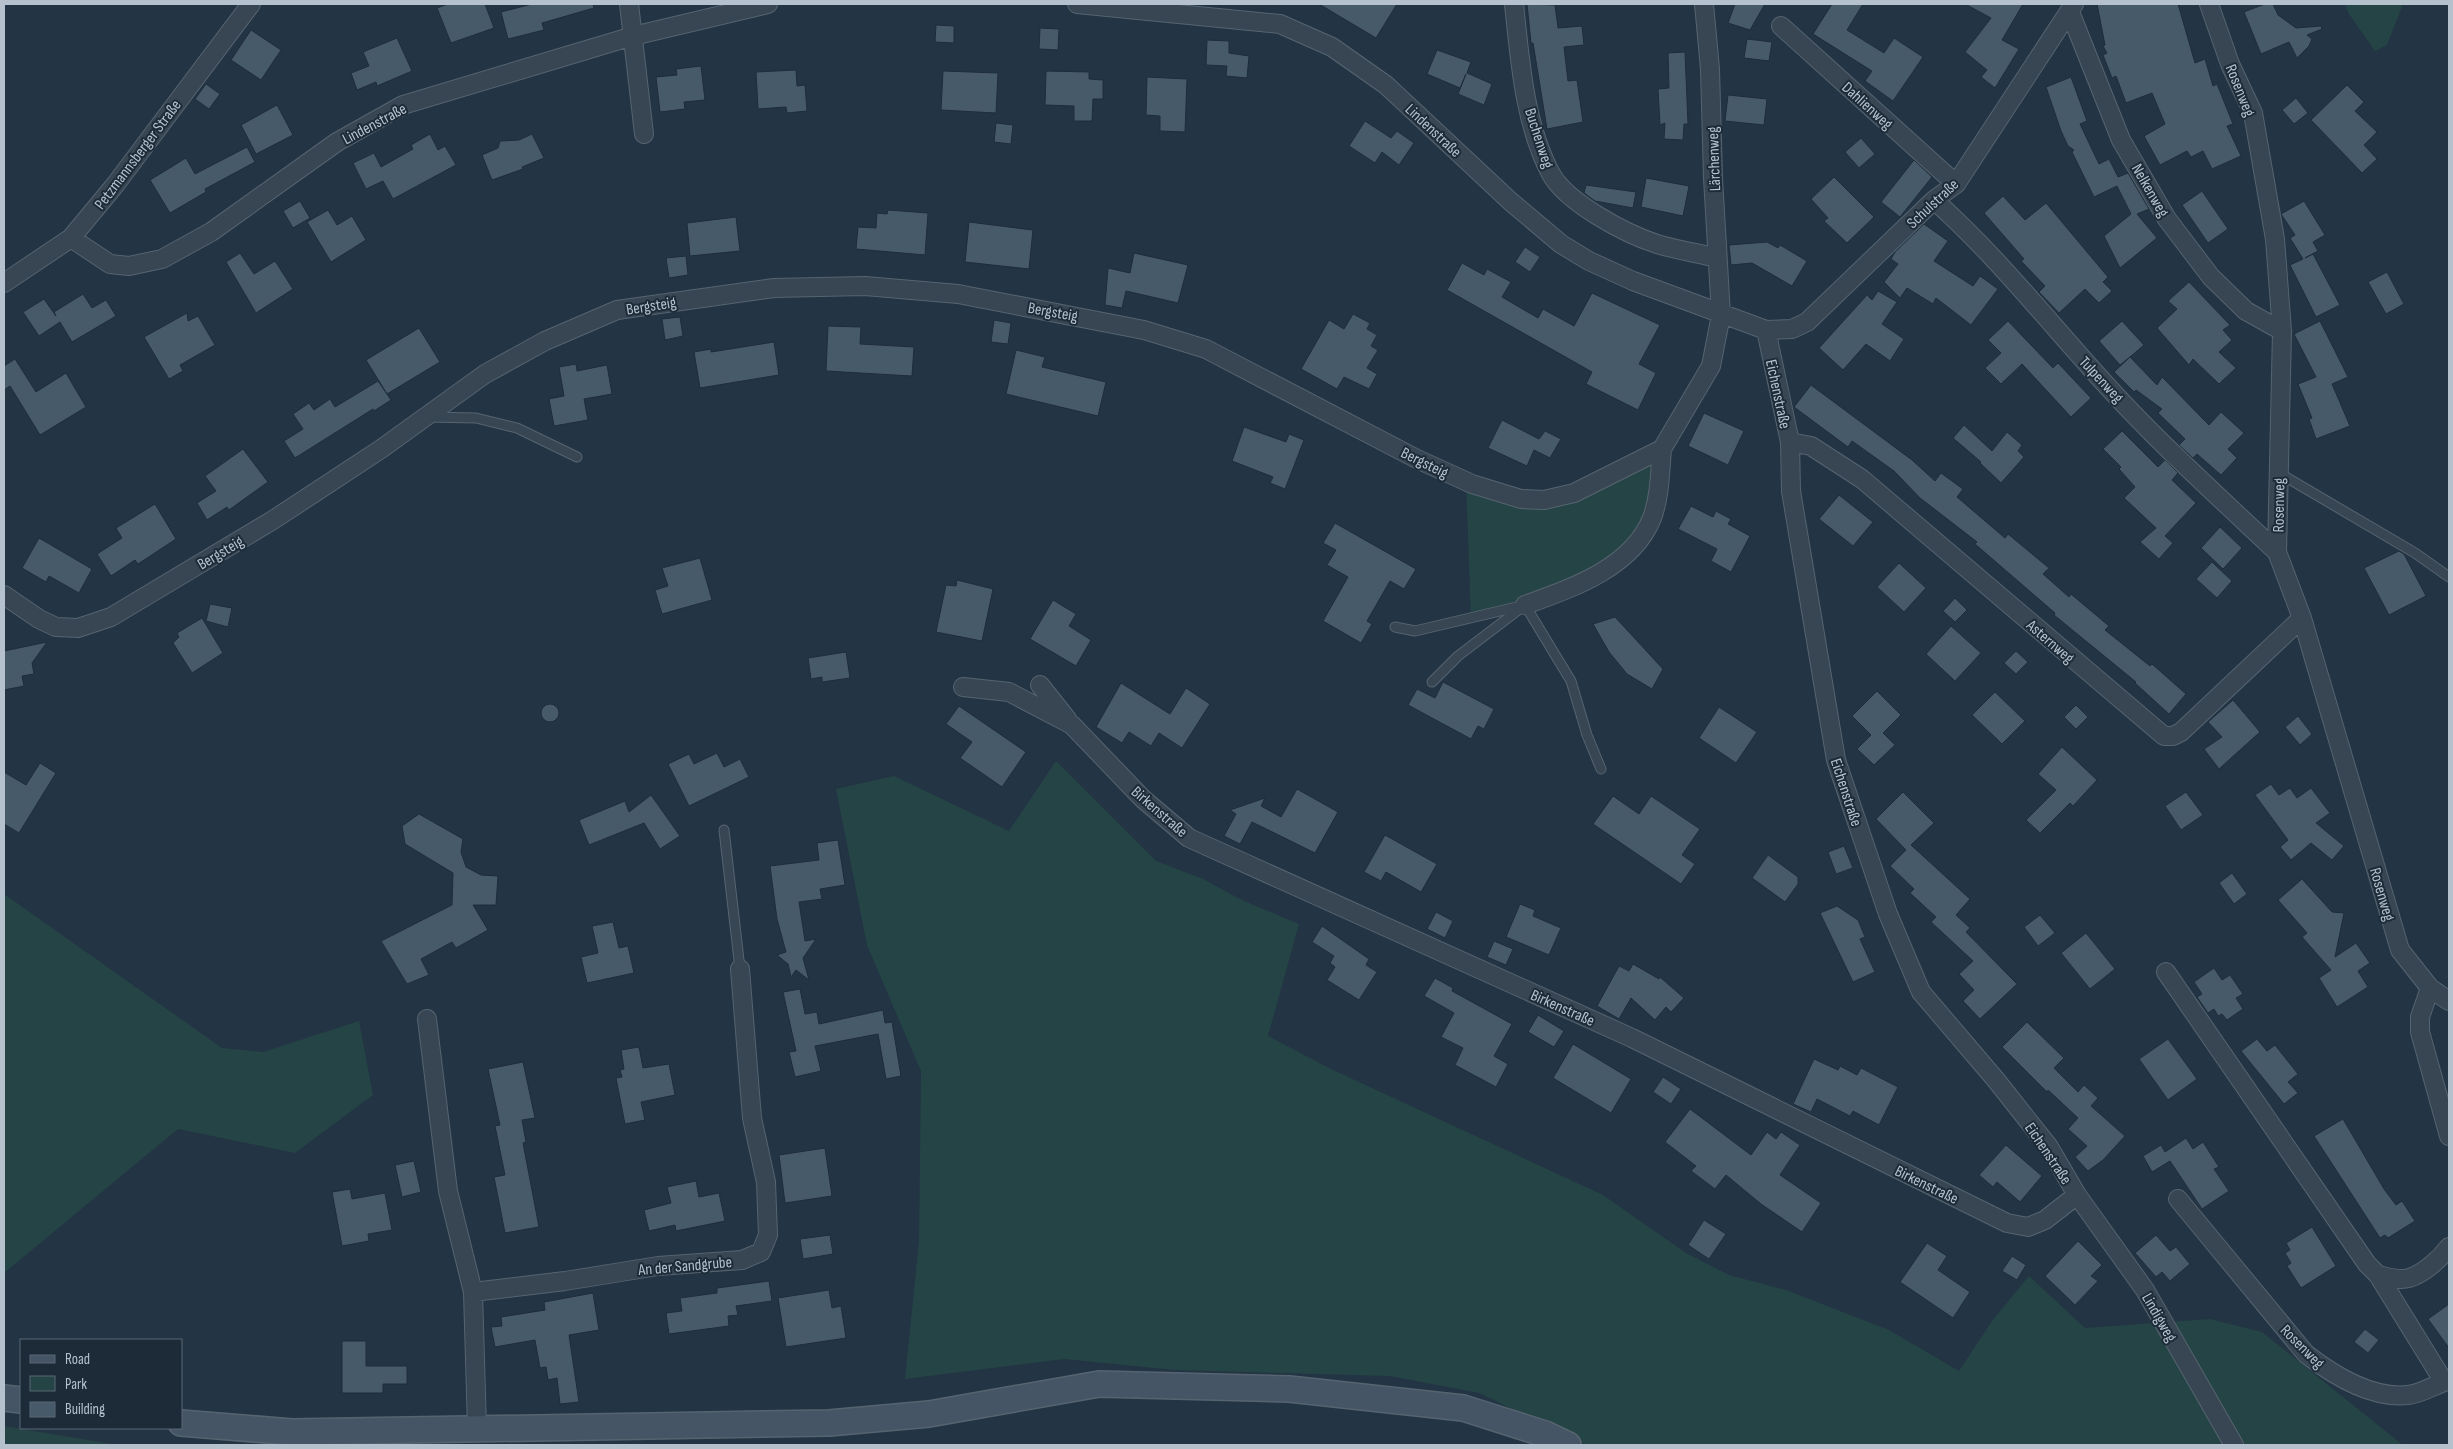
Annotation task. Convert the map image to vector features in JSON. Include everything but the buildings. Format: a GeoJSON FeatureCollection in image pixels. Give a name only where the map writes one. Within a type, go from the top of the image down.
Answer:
{"type":"FeatureCollection","features":[{"type":"Feature","properties":{"kind":"street","name":"Petzmannsberger Straße"},"geometry":{"type":"LineString","coordinates":[[4,283],[71,238],[115,185],[252,4]]}},
{"type":"Feature","properties":{"kind":"street"},"geometry":{"type":"LineString","coordinates":[[629,4],[644,134]]}},
{"type":"Feature","properties":{"kind":"street","name":"Lindenstraße"},"geometry":{"type":"LineString","coordinates":[[71,238],[110,264],[129,266],[162,259],[211,232],[337,142],[403,105],[633,36],[768,4]]}},
{"type":"Feature","properties":{"kind":"street","name":"Lindenstraße"},"geometry":{"type":"LineString","coordinates":[[1077,4],[1280,24],[1332,47],[1386,85],[1510,201],[1561,244],[1589,261],[1633,281],[1766,330]]}},
{"type":"Feature","properties":{"kind":"street","name":"Buchenweg"},"geometry":{"type":"LineString","coordinates":[[1514,4],[1521,70],[1535,134],[1552,175],[1576,200],[1602,219],[1656,244],[1717,258]]}},
{"type":"Feature","properties":{"kind":"street","name":"Lärchenweg"},"geometry":{"type":"LineString","coordinates":[[1704,4],[1710,69],[1721,315]]}},
{"type":"Feature","properties":{"kind":"street","name":"Rosenweg"},"geometry":{"type":"LineString","coordinates":[[2209,4],[2230,64],[2253,113],[2275,239],[2282,331],[2277,552],[2302,618],[2400,950],[2430,988],[2449,1001]]}},
{"type":"Feature","properties":{"kind":"street","name":"Nelkenweg"},"geometry":{"type":"LineString","coordinates":[[2072,8],[2122,140],[2167,219],[2211,277],[2246,311],[2282,331]]}},
{"type":"Feature","properties":{"kind":"street","name":"Schulstraße"},"geometry":{"type":"LineString","coordinates":[[1766,330],[1792,329],[1807,322],[1934,200],[1956,184],[2072,8]]}},
{"type":"Feature","properties":{"kind":"street","name":"Dahlienweg"},"geometry":{"type":"LineString","coordinates":[[1781,26],[1956,184]]}},
{"type":"Feature","properties":{"kind":"street","name":"Tulpenweg"},"geometry":{"type":"LineString","coordinates":[[1934,200],[1976,237],[2109,388],[2198,478],[2277,552]]}},
{"type":"Feature","properties":{"kind":"street","name":"Bergsteig"},"geometry":{"type":"LineString","coordinates":[[4,595],[39,619],[56,627],[78,628],[111,617],[273,520],[485,374],[545,341],[617,310],[774,288],[864,286],[958,294],[1144,330],[1206,349],[1417,459],[1472,484],[1521,499],[1544,500],[1574,493],[1662,449]]}},
{"type":"Feature","properties":{"kind":"street"},"geometry":{"type":"LineString","coordinates":[[1525,605],[1573,588],[1607,568],[1631,550],[1652,518],[1658,488],[1662,449],[1711,366],[1721,315]]}},
{"type":"Feature","properties":{"kind":"street","name":"Eichenstraße"},"geometry":{"type":"LineString","coordinates":[[1766,330],[1790,442],[1791,491],[1836,760],[1888,914],[1921,992],[1996,1080],[2049,1147],[2077,1195]]}},
{"type":"Feature","properties":{"kind":"street","name":"Asternweg"},"geometry":{"type":"LineString","coordinates":[[1790,442],[1811,446],[1862,479],[2164,736],[2173,736],[2181,732],[2302,618]]}},
{"type":"Feature","properties":{"kind":"street","name":"Birkenstraße"},"geometry":{"type":"LineString","coordinates":[[1040,685],[1072,725],[1143,798],[1189,838],[1632,1038],[2007,1223],[2028,1227],[2045,1220],[2077,1195]]}},
{"type":"Feature","properties":{"kind":"street","name":"Birkenstraße"},"geometry":{"type":"LineString","coordinates":[[963,687],[1010,692],[1072,725]]}},
{"type":"Feature","properties":{"kind":"street","name":"An der Sandgrube"},"geometry":{"type":"LineString","coordinates":[[473,1292],[565,1281],[658,1266],[742,1260],[761,1252],[768,1235],[766,1182],[752,1118],[740,970]]}},
{"type":"Feature","properties":{"kind":"street","name":"Rosenweg"},"geometry":{"type":"LineString","coordinates":[[2166,972],[2367,1264],[2378,1275],[2444,1382],[2408,1395],[2358,1386],[2329,1372],[2306,1354],[2178,1199]]}},
{"type":"Feature","properties":{"kind":"street"},"geometry":{"type":"LineString","coordinates":[[2430,988],[2420,1017],[2420,1032],[2449,1136]]}},
{"type":"Feature","properties":{"kind":"street"},"geometry":{"type":"LineString","coordinates":[[427,1019],[448,1191],[473,1292],[477,1428]]}},
{"type":"Feature","properties":{"kind":"street","name":"Lindigweg"},"geometry":{"type":"LineString","coordinates":[[2077,1195],[2145,1290],[2234,1445]]}},
{"type":"Feature","properties":{"kind":"street"},"geometry":{"type":"LineString","coordinates":[[2378,1275],[2409,1278],[2444,1255],[2449,1248]]}},
{"type":"Feature","properties":{"kind":"street"},"geometry":{"type":"LineString","coordinates":[[182,1424],[292,1432],[829,1423],[929,1414],[1099,1384],[1290,1389],[1463,1408],[1545,1434],[1568,1445]]}},
{"type":"Feature","properties":{"kind":"street"},"geometry":{"type":"LineString","coordinates":[[4,1398],[20,1400]]}},
{"type":"Feature","properties":{"kind":"lane"},"geometry":{"type":"LineString","coordinates":[[425,417],[476,418],[517,428],[577,456]]}},
{"type":"Feature","properties":{"kind":"lane"},"geometry":{"type":"LineString","coordinates":[[2278,473],[2415,553],[2449,577]]}},
{"type":"Feature","properties":{"kind":"lane"},"geometry":{"type":"LineString","coordinates":[[1395,627],[1415,631],[1525,605]]}},
{"type":"Feature","properties":{"kind":"lane"},"geometry":{"type":"LineString","coordinates":[[1432,682],[1458,656],[1525,605]]}},
{"type":"Feature","properties":{"kind":"lane"},"geometry":{"type":"LineString","coordinates":[[1525,605],[1571,681],[1587,735],[1602,769]]}},
{"type":"Feature","properties":{"kind":"lane"},"geometry":{"type":"LineString","coordinates":[[724,830],[740,970]]}},
{"type":"Feature","properties":{"kind":"green space"},"geometry":{"type":"Polygon","coordinates":[[[2345,4],[2403,4],[2387,45],[2375,51],[2349,14],[2345,4]]]}},
{"type":"Feature","properties":{"kind":"green space"},"geometry":{"type":"Polygon","coordinates":[[[1662,449],[1652,518],[1607,568],[1525,605],[1471,619],[1466,481],[1544,500],[1662,449]]]}},
{"type":"Feature","properties":{"kind":"green space"},"geometry":{"type":"Polygon","coordinates":[[[1056,761],[1156,861],[1203,879],[1242,900],[1299,924],[1268,1036],[1331,1069],[1603,1195],[1686,1253],[1729,1275],[1786,1290],[1889,1330],[1959,1371],[1992,1321],[2029,1276],[2085,1328],[2210,1319],[2262,1332],[2403,1445],[1586,1445],[1479,1393],[1390,1376],[1174,1370],[1064,1359],[905,1379],[919,1241],[921,1071],[867,945],[836,789],[894,776],[1009,831],[1056,761]]]}},
{"type":"Feature","properties":{"kind":"green space"},"geometry":{"type":"Polygon","coordinates":[[[4,894],[222,1048],[263,1052],[359,1021],[373,1095],[295,1153],[178,1129],[4,1273],[4,894]]]}},
{"type":"Feature","properties":{"kind":"green space"},"geometry":{"type":"Polygon","coordinates":[[[4,1426],[118,1445],[4,1445],[4,1426]]]}}]}
